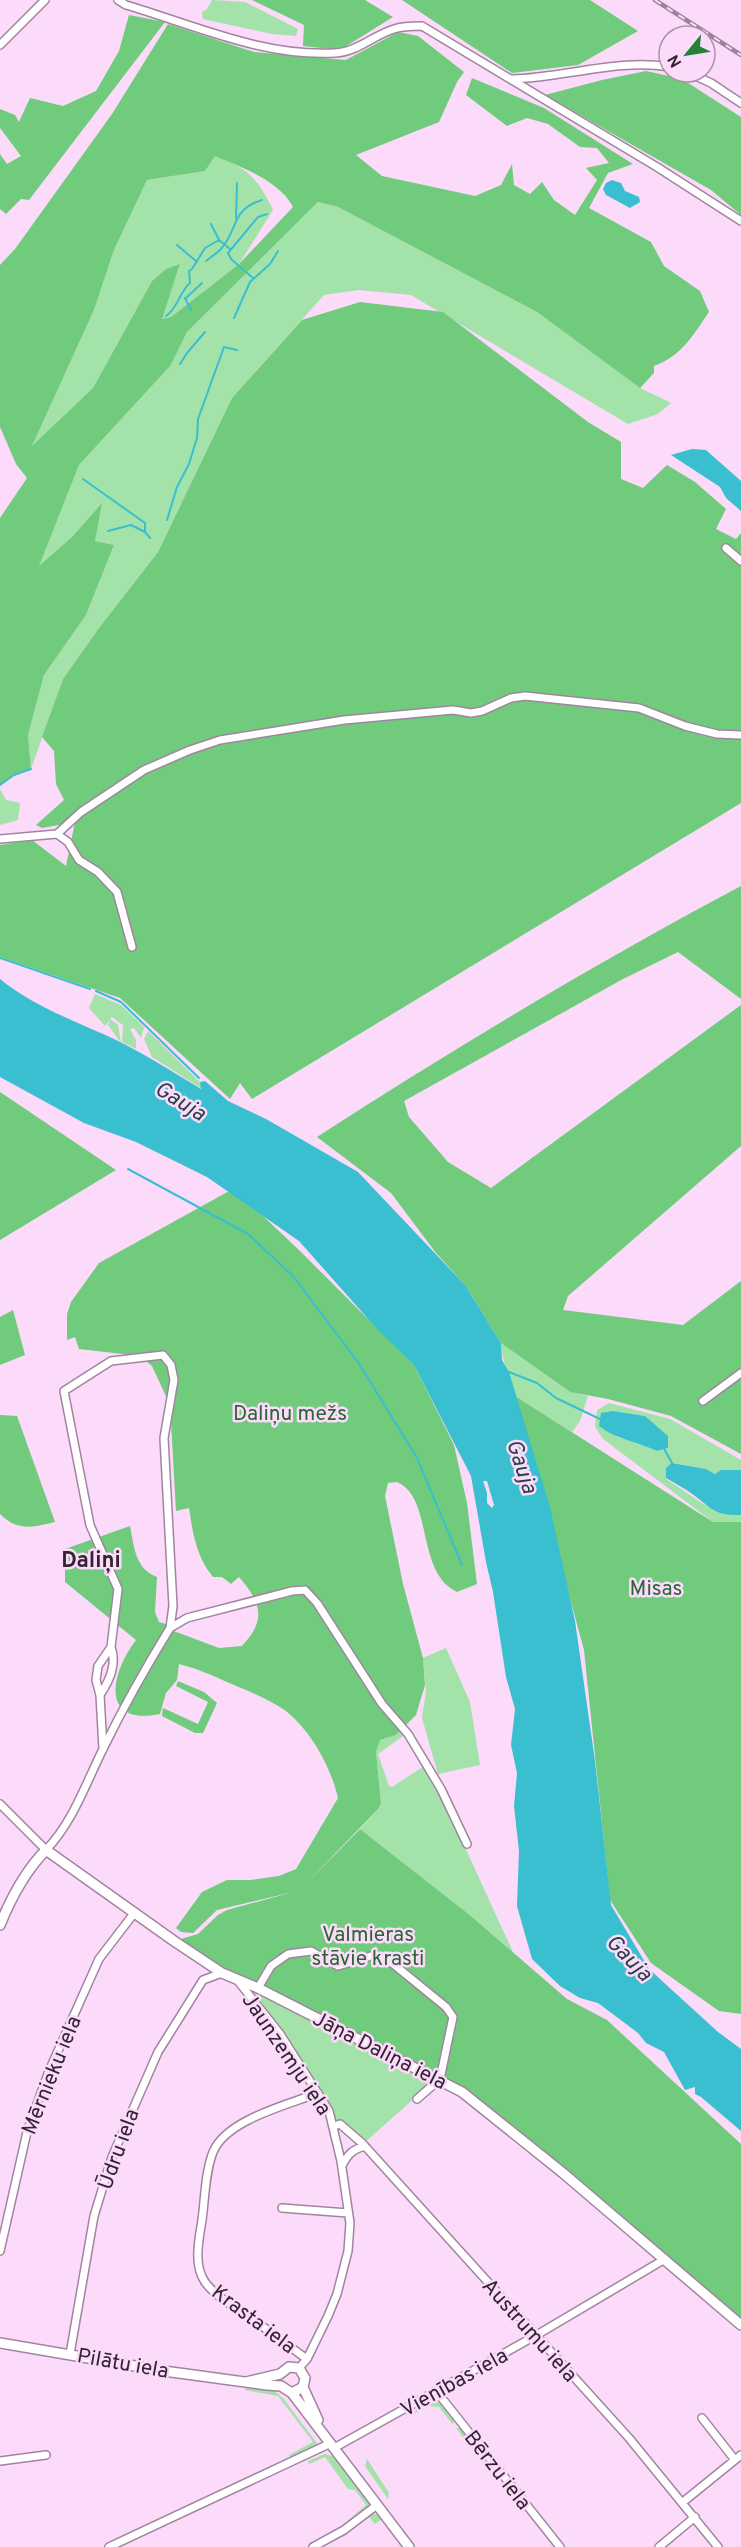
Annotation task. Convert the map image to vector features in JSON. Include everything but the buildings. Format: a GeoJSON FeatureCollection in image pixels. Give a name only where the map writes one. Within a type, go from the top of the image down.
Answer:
{"type":"FeatureCollection","features":[{"type":"Feature","properties":{"kind":"street"},"geometry":{"type":"LineString","coordinates":[[0,45],[45,0]]}},
{"type":"Feature","properties":{"kind":"street"},"geometry":{"type":"LineString","coordinates":[[118,0],[126,5],[240,42],[293,50],[336,53],[351,50],[393,29],[422,26],[512,79],[741,222]]}},
{"type":"Feature","properties":{"kind":"street"},"geometry":{"type":"LineString","coordinates":[[512,79],[564,75],[635,64],[657,66]]}},
{"type":"Feature","properties":{"kind":"street"},"geometry":{"type":"LineString","coordinates":[[712,84],[741,103]]}},
{"type":"Feature","properties":{"kind":"street"},"geometry":{"type":"LineString","coordinates":[[726,548],[741,561]]}},
{"type":"Feature","properties":{"kind":"street"},"geometry":{"type":"LineString","coordinates":[[0,839],[57,834],[144,770],[190,750],[220,741],[344,720],[453,710],[471,713],[482,711],[511,698],[525,696],[639,708],[685,726],[717,734],[741,735]]}},
{"type":"Feature","properties":{"kind":"street"},"geometry":{"type":"LineString","coordinates":[[68,842],[69,823]]}},
{"type":"Feature","properties":{"kind":"street"},"geometry":{"type":"LineString","coordinates":[[57,834],[68,842],[79,860],[98,872],[117,892],[132,947]]}},
{"type":"Feature","properties":{"kind":"street"},"geometry":{"type":"LineString","coordinates":[[0,1924],[35,1860],[58,1838],[103,1749],[170,1628],[173,1606],[164,1438],[174,1380],[171,1365],[163,1355],[111,1361],[64,1391],[90,1525],[118,1589],[111,1647],[98,1666],[96,1680],[100,1695],[103,1749]]}},
{"type":"Feature","properties":{"kind":"street"},"geometry":{"type":"LineString","coordinates":[[703,1401],[741,1373]]}},
{"type":"Feature","properties":{"kind":"street"},"geometry":{"type":"LineString","coordinates":[[170,1628],[187,1618],[292,1591],[305,1590],[317,1603],[382,1704],[408,1734],[441,1789],[466,1844]]}},
{"type":"Feature","properties":{"kind":"street"},"geometry":{"type":"LineString","coordinates":[[100,1695],[111,1674],[115,1656],[111,1647]]}},
{"type":"Feature","properties":{"kind":"street","name":"Jāņa Daliņa iela"},"geometry":{"type":"LineString","coordinates":[[0,1804],[46,1850],[222,1973],[258,1988],[462,2092],[503,2122],[741,2325]]}},
{"type":"Feature","properties":{"kind":"street","name":"Mērnieku iela"},"geometry":{"type":"LineString","coordinates":[[0,2251],[27,2132],[49,2072],[99,1959],[135,1912]]}},
{"type":"Feature","properties":{"kind":"street"},"geometry":{"type":"LineString","coordinates":[[258,1988],[271,1966],[288,1954],[311,1951],[338,1966],[374,1955],[392,1963],[447,2007],[453,2017],[440,2079],[417,2099]]}},
{"type":"Feature","properties":{"kind":"street","name":"Ūdru iela"},"geometry":{"type":"LineString","coordinates":[[70,2354],[94,2217],[112,2157],[158,2052],[203,1980],[222,1973]]}},
{"type":"Feature","properties":{"kind":"street","name":"Jaunzemju iela"},"geometry":{"type":"LineString","coordinates":[[238,1981],[280,2034],[329,2111],[342,2166],[350,2223],[348,2252],[340,2284],[328,2316],[307,2359],[299,2368]]}},
{"type":"Feature","properties":{"kind":"street","name":"Krasta iela"},"geometry":{"type":"LineString","coordinates":[[307,2359],[206,2284],[199,2272],[199,2240],[213,2152],[222,2137],[237,2126],[254,2118],[318,2093]]}},
{"type":"Feature","properties":{"kind":"street","name":"Austrumu iela"},"geometry":{"type":"LineString","coordinates":[[334,2126],[340,2124],[365,2146],[629,2438],[718,2547]]}},
{"type":"Feature","properties":{"kind":"street"},"geometry":{"type":"LineString","coordinates":[[342,2166],[347,2156],[357,2148],[365,2146]]}},
{"type":"Feature","properties":{"kind":"street"},"geometry":{"type":"LineString","coordinates":[[282,2208],[348,2213]]}},
{"type":"Feature","properties":{"kind":"street","name":"Vienības iela"},"geometry":{"type":"LineString","coordinates":[[109,2547],[332,2446],[437,2392],[665,2259]]}},
{"type":"Feature","properties":{"kind":"street","name":"Pilātu iela"},"geometry":{"type":"LineString","coordinates":[[0,2343],[164,2371],[281,2386]]}},
{"type":"Feature","properties":{"kind":"street"},"geometry":{"type":"LineString","coordinates":[[246,2382],[280,2374],[289,2367],[299,2368],[305,2378],[303,2386],[324,2434]]}},
{"type":"Feature","properties":{"kind":"street"},"geometry":{"type":"LineString","coordinates":[[280,2374],[281,2386],[291,2392],[410,2547]]}},
{"type":"Feature","properties":{"kind":"street"},"geometry":{"type":"LineString","coordinates":[[291,2392],[303,2386]]}},
{"type":"Feature","properties":{"kind":"street","name":"Bērzu iela"},"geometry":{"type":"LineString","coordinates":[[437,2392],[560,2547]]}},
{"type":"Feature","properties":{"kind":"street"},"geometry":{"type":"LineString","coordinates":[[683,2502],[738,2457],[702,2418]]}},
{"type":"Feature","properties":{"kind":"street"},"geometry":{"type":"LineString","coordinates":[[0,2461],[46,2455]]}},
{"type":"Feature","properties":{"kind":"street"},"geometry":{"type":"LineString","coordinates":[[313,2547],[344,2530],[377,2505]]}},
{"type":"Feature","properties":{"kind":"street"},"geometry":{"type":"LineString","coordinates":[[659,2547],[695,2517]]}},
{"type":"Feature","properties":{"kind":"green space"},"geometry":{"type":"Polygon","coordinates":[[[212,0],[245,2],[298,29],[296,36],[272,34],[203,19],[202,12],[207,9],[212,0]]]}},
{"type":"Feature","properties":{"kind":"green space"},"geometry":{"type":"Polygon","coordinates":[[[252,0],[365,0],[393,17],[340,50],[303,46],[304,25],[252,0]]]}},
{"type":"Feature","properties":{"kind":"green space"},"geometry":{"type":"Polygon","coordinates":[[[402,0],[590,0],[638,31],[578,65],[512,73],[402,0]]]}},
{"type":"Feature","properties":{"kind":"green space"},"geometry":{"type":"Polygon","coordinates":[[[129,15],[165,22],[29,200],[21,199],[6,214],[0,209],[0,154],[7,164],[21,156],[0,128],[0,109],[15,115],[19,122],[30,98],[63,106],[96,91],[119,51],[129,15]]]}},
{"type":"Feature","properties":{"kind":"green space"},"geometry":{"type":"Polygon","coordinates":[[[168,24],[254,52],[346,60],[398,32],[418,36],[464,72],[439,122],[356,155],[382,176],[475,196],[501,185],[512,164],[514,185],[530,194],[542,182],[554,200],[575,215],[597,180],[586,168],[609,163],[597,148],[580,147],[548,124],[527,118],[507,126],[466,95],[472,78],[544,108],[633,164],[608,173],[589,208],[651,242],[664,266],[700,291],[709,312],[679,351],[654,366],[654,373],[640,388],[537,312],[338,207],[318,202],[187,332],[171,365],[79,465],[39,566],[72,537],[102,503],[95,541],[114,545],[86,615],[44,675],[28,735],[31,769],[14,775],[0,785],[0,518],[27,478],[16,464],[0,427],[0,265],[15,249],[112,114],[168,24]],[[215,156],[205,171],[147,180],[114,250],[94,310],[32,446],[93,388],[152,281],[166,269],[180,264],[162,319],[171,317],[239,264],[293,207],[287,198],[269,182],[215,156]]]}},
{"type":"Feature","properties":{"kind":"green space"},"geometry":{"type":"Polygon","coordinates":[[[646,71],[657,73],[657,84],[690,84],[741,117],[741,215],[711,190],[545,95],[646,71]]]}},
{"type":"Feature","properties":{"kind":"green space"},"geometry":{"type":"Polygon","coordinates":[[[215,155],[250,175],[262,189],[273,210],[239,264],[171,317],[161,319],[180,265],[166,269],[152,281],[93,388],[31,448],[94,310],[114,250],[147,180],[205,171],[215,155]]]}},
{"type":"Feature","properties":{"kind":"green space"},"geometry":{"type":"Polygon","coordinates":[[[318,202],[338,207],[537,312],[640,388],[671,403],[658,414],[628,424],[411,295],[359,290],[324,295],[232,398],[158,552],[63,679],[31,769],[28,735],[44,675],[86,615],[114,545],[95,541],[101,504],[72,537],[38,567],[79,465],[171,365],[187,332],[318,202]]]}},
{"type":"Feature","properties":{"kind":"green space"},"geometry":{"type":"Polygon","coordinates":[[[360,302],[443,312],[588,422],[621,442],[621,479],[643,488],[667,465],[695,482],[726,509],[716,529],[736,539],[741,533],[741,803],[252,1099],[240,1083],[230,1099],[120,998],[0,957],[0,845],[32,840],[66,866],[75,822],[42,828],[36,825],[64,800],[56,784],[54,751],[42,737],[63,679],[158,552],[232,398],[302,320],[360,302]]]}},
{"type":"Feature","properties":{"kind":"green space"},"geometry":{"type":"Polygon","coordinates":[[[0,789],[6,800],[20,803],[18,820],[0,825],[0,789]]]}},
{"type":"Feature","properties":{"kind":"green space"},"geometry":{"type":"Polygon","coordinates":[[[741,886],[741,999],[678,952],[623,979],[404,1101],[409,1117],[448,1162],[491,1188],[741,1005],[741,1146],[568,1296],[563,1310],[683,1325],[741,1281],[741,1454],[671,1416],[608,1399],[570,1392],[501,1343],[465,1285],[436,1253],[391,1193],[317,1137],[526,1007],[741,886]]]}},
{"type":"Feature","properties":{"kind":"green space"},"geometry":{"type":"Polygon","coordinates":[[[95,994],[121,1005],[144,1027],[141,1038],[134,1028],[130,1029],[136,1040],[136,1049],[122,1042],[123,1025],[112,1017],[110,1019],[118,1025],[121,1043],[108,1025],[110,1020],[105,1026],[89,1008],[95,994]]]}},
{"type":"Feature","properties":{"kind":"green space"},"geometry":{"type":"Polygon","coordinates":[[[148,1031],[200,1082],[202,1089],[152,1057],[144,1039],[148,1031]]]}},
{"type":"Feature","properties":{"kind":"green space"},"geometry":{"type":"Polygon","coordinates":[[[0,1092],[116,1170],[0,1240],[0,1092]]]}},
{"type":"Feature","properties":{"kind":"green space"},"geometry":{"type":"Polygon","coordinates":[[[231,1190],[301,1252],[414,1365],[454,1445],[467,1503],[477,1584],[457,1592],[444,1582],[435,1569],[429,1553],[416,1503],[408,1490],[397,1482],[388,1483],[385,1496],[403,1584],[423,1658],[425,1685],[416,1715],[396,1735],[380,1740],[376,1752],[381,1803],[379,1808],[300,1890],[360,1829],[471,1916],[567,1999],[607,2020],[741,2144],[741,2325],[462,2092],[258,1988],[174,1941],[198,1934],[218,1915],[227,1910],[293,1892],[217,1910],[193,1933],[181,1932],[176,1928],[202,1892],[227,1880],[251,1880],[279,1876],[296,1869],[338,1798],[319,1750],[295,1719],[286,1711],[257,1695],[215,1677],[179,1664],[177,1680],[166,1693],[160,1714],[141,1716],[127,1712],[119,1705],[116,1682],[127,1653],[136,1640],[65,1582],[65,1549],[130,1526],[134,1549],[140,1563],[157,1577],[155,1612],[159,1622],[173,1626],[171,1630],[219,1648],[242,1646],[255,1628],[258,1611],[252,1595],[239,1577],[231,1584],[222,1577],[213,1577],[199,1553],[189,1508],[176,1511],[170,1405],[152,1366],[140,1356],[79,1349],[75,1337],[67,1340],[67,1314],[71,1302],[99,1263],[231,1190]]]}},
{"type":"Feature","properties":{"kind":"green space"},"geometry":{"type":"Polygon","coordinates":[[[13,1310],[25,1355],[0,1365],[0,1317],[13,1310]]]}},
{"type":"Feature","properties":{"kind":"green space"},"geometry":{"type":"Polygon","coordinates":[[[501,1343],[568,1391],[588,1396],[580,1421],[572,1432],[515,1396],[501,1343]]]}},
{"type":"Feature","properties":{"kind":"green space","name":"Misas"},"geometry":{"type":"Polygon","coordinates":[[[515,1396],[713,1522],[741,1522],[741,2014],[719,2011],[651,1963],[610,1900],[584,1650],[515,1396]]]}},
{"type":"Feature","properties":{"kind":"green space"},"geometry":{"type":"Polygon","coordinates":[[[609,1403],[670,1419],[741,1460],[741,1470],[721,1470],[715,1474],[706,1469],[673,1463],[666,1469],[666,1479],[711,1508],[720,1512],[741,1515],[741,1522],[713,1522],[603,1439],[595,1427],[597,1410],[609,1403]],[[613,1411],[617,1437],[637,1442],[657,1451],[668,1448],[667,1441],[645,1416],[613,1411]]]}},
{"type":"Feature","properties":{"kind":"green space"},"geometry":{"type":"Polygon","coordinates":[[[0,1415],[17,1416],[55,1522],[26,1527],[13,1524],[0,1514],[0,1415]]]}},
{"type":"Feature","properties":{"kind":"green space"},"geometry":{"type":"Polygon","coordinates":[[[446,1648],[470,1702],[480,1765],[438,1774],[422,1718],[426,1691],[423,1658],[446,1648]]]}},
{"type":"Feature","properties":{"kind":"green space"},"geometry":{"type":"Polygon","coordinates":[[[178,1681],[204,1692],[217,1703],[203,1733],[195,1733],[162,1716],[163,1708],[198,1724],[208,1702],[176,1686],[178,1681]]]}},
{"type":"Feature","properties":{"kind":"green space"},"geometry":{"type":"Polygon","coordinates":[[[400,1731],[403,1736],[378,1754],[389,1786],[392,1787],[424,1766],[440,1793],[513,1952],[360,1829],[381,1803],[376,1752],[380,1740],[396,1735],[400,1731]]]}},
{"type":"Feature","properties":{"kind":"green space"},"geometry":{"type":"Polygon","coordinates":[[[238,1981],[437,2078],[363,2144],[340,2124],[334,2126],[301,2067],[238,1981]]]}},
{"type":"Feature","properties":{"kind":"green space"},"geometry":{"type":"Polygon","coordinates":[[[245,2386],[273,2390],[283,2398],[319,2446],[290,2457],[289,2455],[313,2442],[278,2396],[245,2390],[245,2386]]]}},
{"type":"Feature","properties":{"kind":"green space"},"geometry":{"type":"Polygon","coordinates":[[[431,2400],[439,2402],[454,2420],[453,2425],[439,2407],[429,2406],[415,2413],[416,2408],[431,2400]]]}},
{"type":"Feature","properties":{"kind":"green space"},"geometry":{"type":"Polygon","coordinates":[[[456,2428],[460,2428],[490,2467],[489,2471],[456,2428]]]}},
{"type":"Feature","properties":{"kind":"green space"},"geometry":{"type":"Polygon","coordinates":[[[325,2454],[336,2457],[369,2503],[368,2507],[338,2529],[366,2505],[355,2490],[348,2489],[325,2457],[309,2464],[308,2461],[325,2454]]]}},
{"type":"Feature","properties":{"kind":"green space"},"geometry":{"type":"Polygon","coordinates":[[[367,2459],[389,2493],[388,2499],[365,2466],[367,2459]]]}},
{"type":"Feature","properties":{"kind":"green space"},"geometry":{"type":"Polygon","coordinates":[[[372,2513],[380,2516],[381,2520],[375,2524],[369,2517],[346,2535],[321,2547],[372,2513]]]}},
{"type":"Feature","properties":{"kind":"water"},"geometry":{"type":"Polygon","coordinates":[[[612,180],[621,183],[625,191],[639,197],[640,202],[630,208],[606,195],[603,189],[606,183],[612,180]]]}},
{"type":"Feature","properties":{"kind":"water"},"geometry":{"type":"Polygon","coordinates":[[[692,449],[706,450],[741,481],[741,511],[726,498],[720,487],[671,455],[692,449]]]}},
{"type":"Feature","properties":{"kind":"water","name":"Gauja"},"geometry":{"type":"Polygon","coordinates":[[[0,979],[41,1006],[127,1045],[201,1089],[200,1082],[205,1081],[228,1101],[266,1119],[358,1172],[465,1285],[501,1343],[502,1360],[509,1372],[550,1507],[575,1621],[595,1761],[611,1905],[649,1969],[718,2032],[741,2049],[741,2131],[695,2094],[695,2087],[685,2090],[664,2052],[646,2043],[638,2033],[598,2003],[580,1998],[560,1986],[532,1959],[517,1906],[519,1851],[514,1806],[517,1773],[511,1745],[515,1709],[506,1677],[471,1476],[414,1365],[377,1329],[299,1241],[207,1177],[136,1142],[84,1123],[0,1077],[0,979]],[[483,1481],[487,1503],[492,1508],[494,1505],[487,1481],[483,1481]]]}},
{"type":"Feature","properties":{"kind":"water"},"geometry":{"type":"Polygon","coordinates":[[[613,1411],[645,1416],[668,1436],[668,1448],[657,1451],[612,1434],[599,1426],[601,1413],[613,1411]]]}},
{"type":"Feature","properties":{"kind":"water"},"geometry":{"type":"Polygon","coordinates":[[[672,1463],[706,1469],[715,1474],[721,1470],[741,1470],[741,1515],[715,1511],[666,1478],[666,1468],[672,1463]]]}},
{"type":"Feature","properties":{"kind":"waterway"},"geometry":{"type":"LineString","coordinates":[[236,219],[237,183]]}},
{"type":"Feature","properties":{"kind":"waterway"},"geometry":{"type":"LineString","coordinates":[[206,261],[227,242],[236,221],[245,209],[262,200]]}},
{"type":"Feature","properties":{"kind":"waterway"},"geometry":{"type":"LineString","coordinates":[[253,278],[231,259],[228,253],[258,217],[267,214]]}},
{"type":"Feature","properties":{"kind":"waterway"},"geometry":{"type":"LineString","coordinates":[[211,224],[219,240],[230,249]]}},
{"type":"Feature","properties":{"kind":"waterway"},"geometry":{"type":"LineString","coordinates":[[166,316],[190,283],[189,271],[205,248],[219,240]]}},
{"type":"Feature","properties":{"kind":"waterway"},"geometry":{"type":"LineString","coordinates":[[177,245],[197,262]]}},
{"type":"Feature","properties":{"kind":"waterway"},"geometry":{"type":"LineString","coordinates":[[234,318],[250,282],[270,264],[278,251]]}},
{"type":"Feature","properties":{"kind":"waterway"},"geometry":{"type":"LineString","coordinates":[[186,298],[202,283]]}},
{"type":"Feature","properties":{"kind":"waterway"},"geometry":{"type":"LineString","coordinates":[[185,298],[191,310]]}},
{"type":"Feature","properties":{"kind":"waterway"},"geometry":{"type":"LineString","coordinates":[[180,364],[205,332]]}},
{"type":"Feature","properties":{"kind":"waterway"},"geometry":{"type":"LineString","coordinates":[[167,520],[177,487],[189,464],[197,438],[198,419],[224,347],[237,350]]}},
{"type":"Feature","properties":{"kind":"waterway"},"geometry":{"type":"LineString","coordinates":[[83,479],[145,523],[145,532],[150,538]]}},
{"type":"Feature","properties":{"kind":"waterway"},"geometry":{"type":"LineString","coordinates":[[108,531],[131,525],[145,532]]}},
{"type":"Feature","properties":{"kind":"waterway"},"geometry":{"type":"LineString","coordinates":[[0,785],[14,775],[31,769]]}},
{"type":"Feature","properties":{"kind":"waterway"},"geometry":{"type":"LineString","coordinates":[[0,958],[90,989]]}},
{"type":"Feature","properties":{"kind":"waterway"},"geometry":{"type":"LineString","coordinates":[[96,991],[121,1002],[199,1078]]}},
{"type":"Feature","properties":{"kind":"waterway"},"geometry":{"type":"LineString","coordinates":[[128,1169],[248,1234],[293,1276],[358,1362],[417,1458],[462,1565]]}},
{"type":"Feature","properties":{"kind":"waterway"},"geometry":{"type":"LineString","coordinates":[[509,1372],[537,1383],[556,1398],[602,1420]]}},
{"type":"Feature","properties":{"kind":"waterway"},"geometry":{"type":"LineString","coordinates":[[663,1447],[672,1463]]}},
{"type":"Feature","properties":{"kind":"railway"},"geometry":{"type":"LineString","coordinates":[[655,0],[741,55]]}},
{"type":"Feature","properties":{"kind":"district","name":"Daliņi"},"geometry":{"type":"Point","coordinates":[91,1559]}},
{"type":"Feature","properties":{"kind":"park label","name":"Daliņu mežs"},"geometry":{"type":"Point","coordinates":[290,1413]}},
{"type":"Feature","properties":{"kind":"park label","name":"Valmieras stāvie krasti"},"geometry":{"type":"Point","coordinates":[368,1946]}}]}
